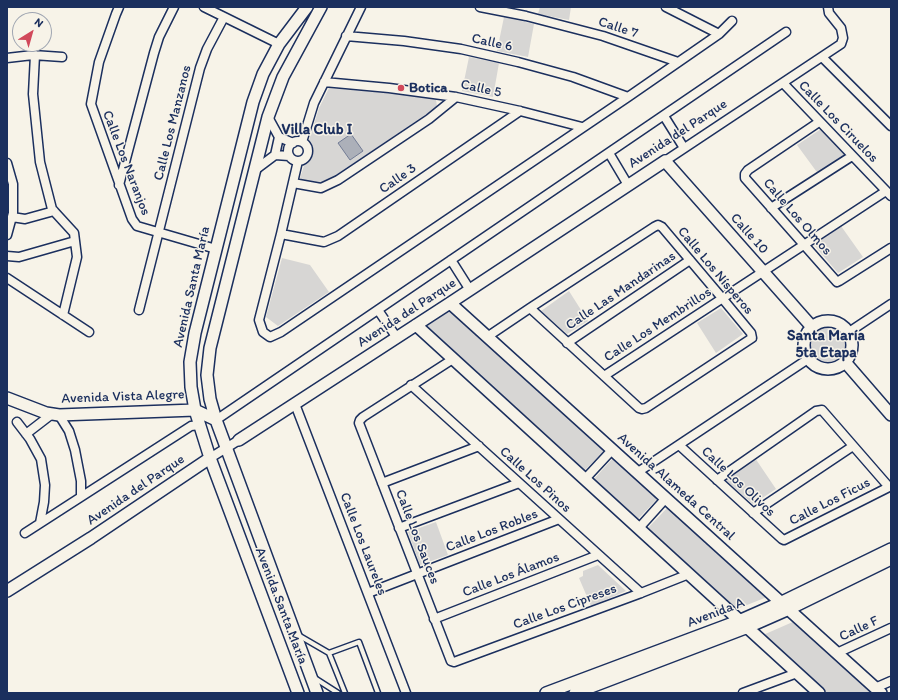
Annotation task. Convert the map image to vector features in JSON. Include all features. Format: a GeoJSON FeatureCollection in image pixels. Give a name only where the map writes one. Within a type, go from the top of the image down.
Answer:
{"type":"FeatureCollection","features":[{"type":"Feature","properties":{"kind":"street","name":"Calle Los Naranjos"},"geometry":{"type":"LineString","coordinates":[[119,7],[99,62],[91,104],[132,219],[137,226],[217,244]]}},
{"type":"Feature","properties":{"kind":"street"},"geometry":{"type":"LineString","coordinates":[[119,184],[155,48],[174,7]]}},
{"type":"Feature","properties":{"kind":"street"},"geometry":{"type":"LineString","coordinates":[[204,7],[279,44]]}},
{"type":"Feature","properties":{"kind":"street","name":"Avenida Santa María"},"geometry":{"type":"LineString","coordinates":[[298,693],[199,425],[191,387],[190,362],[195,332],[253,102],[266,68],[279,44],[307,7]]}},
{"type":"Feature","properties":{"kind":"street","name":"Avenida Santa María"},"geometry":{"type":"LineString","coordinates":[[317,693],[216,420],[210,399],[207,375],[210,348],[268,118],[283,77],[321,7]]}},
{"type":"Feature","properties":{"kind":"street"},"geometry":{"type":"LineString","coordinates":[[302,142],[314,103],[361,7]]}},
{"type":"Feature","properties":{"kind":"street","name":"Calle 7"},"geometry":{"type":"LineString","coordinates":[[480,7],[526,16],[603,36],[678,62]]}},
{"type":"Feature","properties":{"kind":"street"},"geometry":{"type":"LineString","coordinates":[[666,7],[719,34]]}},
{"type":"Feature","properties":{"kind":"street","name":"Avenida del Parque"},"geometry":{"type":"LineString","coordinates":[[7,591],[91,538],[210,458],[397,338],[841,44],[843,38],[841,28],[829,13],[828,7]]}},
{"type":"Feature","properties":{"kind":"street","name":"Calle Los Manzanos"},"geometry":{"type":"LineString","coordinates":[[139,310],[200,68],[207,49],[224,17]]}},
{"type":"Feature","properties":{"kind":"street"},"geometry":{"type":"LineString","coordinates":[[298,161],[259,320],[263,332],[270,337],[282,332],[719,34],[732,21]]}},
{"type":"Feature","properties":{"kind":"street","name":"Avenida del Parque"},"geometry":{"type":"LineString","coordinates":[[216,420],[786,32]]}},
{"type":"Feature","properties":{"kind":"street","name":"Calle 6"},"geometry":{"type":"LineString","coordinates":[[346,36],[404,41],[468,51],[518,62],[574,77],[628,96]]}},
{"type":"Feature","properties":{"kind":"street"},"geometry":{"type":"LineString","coordinates":[[35,55],[34,94],[40,162],[52,209],[74,233],[77,257],[63,315]]}},
{"type":"Feature","properties":{"kind":"street"},"geometry":{"type":"LineString","coordinates":[[7,58],[35,55],[62,57]]}},
{"type":"Feature","properties":{"kind":"street"},"geometry":{"type":"LineString","coordinates":[[822,57],[891,126]]}},
{"type":"Feature","properties":{"kind":"street"},"geometry":{"type":"LineString","coordinates":[[266,68],[271,65],[279,66],[284,72],[283,77]]}},
{"type":"Feature","properties":{"kind":"street","name":"Calle 5"},"geometry":{"type":"LineString","coordinates":[[324,82],[389,88],[456,97],[520,111],[582,127]]}},
{"type":"Feature","properties":{"kind":"street","name":"Calle Los Ciruelos"},"geometry":{"type":"LineString","coordinates":[[783,83],[889,194]]}},
{"type":"Feature","properties":{"kind":"street"},"geometry":{"type":"LineString","coordinates":[[293,184],[321,188],[338,180],[429,119],[456,97]]}},
{"type":"Feature","properties":{"kind":"street","name":"Calle 3"},"geometry":{"type":"LineString","coordinates":[[281,234],[324,242],[338,236],[520,111]]}},
{"type":"Feature","properties":{"kind":"street"},"geometry":{"type":"LineString","coordinates":[[664,116],[684,148]]}},
{"type":"Feature","properties":{"kind":"street"},"geometry":{"type":"LineString","coordinates":[[268,118],[279,137],[293,143],[302,142],[306,146],[308,152],[303,160],[298,161],[290,156],[275,155]]}},
{"type":"Feature","properties":{"kind":"street","name":"Calle Los Olmos"},"geometry":{"type":"LineString","coordinates":[[819,122],[748,170],[745,174],[745,178],[836,281],[839,281],[891,248]]}},
{"type":"Feature","properties":{"kind":"street"},"geometry":{"type":"LineString","coordinates":[[255,170],[275,155],[279,137]]}},
{"type":"Feature","properties":{"kind":"street"},"geometry":{"type":"LineString","coordinates":[[290,156],[288,150],[293,143]]}},
{"type":"Feature","properties":{"kind":"street"},"geometry":{"type":"LineString","coordinates":[[609,153],[628,185]]}},
{"type":"Feature","properties":{"kind":"street"},"geometry":{"type":"LineString","coordinates":[[771,208],[852,156]]}},
{"type":"Feature","properties":{"kind":"street","name":"Calle 10"},"geometry":{"type":"LineString","coordinates":[[664,161],[812,327]]}},
{"type":"Feature","properties":{"kind":"street"},"geometry":{"type":"LineString","coordinates":[[7,162],[13,184],[13,213],[7,235]]}},
{"type":"Feature","properties":{"kind":"street","name":"Calle Los Membrillos"},"geometry":{"type":"LineString","coordinates":[[604,376],[804,245],[889,194]]}},
{"type":"Feature","properties":{"kind":"street"},"geometry":{"type":"LineString","coordinates":[[12,217],[25,218],[54,211]]}},
{"type":"Feature","properties":{"kind":"street","name":"Calle Los Nísperos"},"geometry":{"type":"LineString","coordinates":[[487,337],[658,225],[662,227],[722,298],[751,334],[752,338],[646,408],[639,408],[604,376]]}},
{"type":"Feature","properties":{"kind":"street"},"geometry":{"type":"LineString","coordinates":[[7,256],[19,257],[75,241]]}},
{"type":"Feature","properties":{"kind":"street"},"geometry":{"type":"LineString","coordinates":[[217,244],[236,245]]}},
{"type":"Feature","properties":{"kind":"street"},"geometry":{"type":"LineString","coordinates":[[451,260],[470,290]]}},
{"type":"Feature","properties":{"kind":"street","name":"Calle Las Mandarinas"},"geometry":{"type":"LineString","coordinates":[[567,343],[690,260]]}},
{"type":"Feature","properties":{"kind":"street"},"geometry":{"type":"LineString","coordinates":[[7,278],[89,332]]}},
{"type":"Feature","properties":{"kind":"street","name":"Avenida Alameda Central"},"geometry":{"type":"LineString","coordinates":[[450,303],[878,691]]}},
{"type":"Feature","properties":{"kind":"street"},"geometry":{"type":"LineString","coordinates":[[849,332],[891,304]]}},
{"type":"Feature","properties":{"kind":"street"},"geometry":{"type":"LineString","coordinates":[[530,308],[604,376]]}},
{"type":"Feature","properties":{"kind":"street"},"geometry":{"type":"LineString","coordinates":[[378,310],[397,338]]}},
{"type":"Feature","properties":{"kind":"street"},"geometry":{"type":"LineString","coordinates":[[828,320],[836,322],[849,332],[853,348],[846,363],[839,368],[830,370],[822,369],[814,365],[808,359],[804,346],[807,332],[819,322],[828,320]]}},
{"type":"Feature","properties":{"kind":"street"},"geometry":{"type":"LineString","coordinates":[[416,325],[819,693]]}},
{"type":"Feature","properties":{"kind":"street"},"geometry":{"type":"LineString","coordinates":[[412,385],[453,359]]}},
{"type":"Feature","properties":{"kind":"street"},"geometry":{"type":"LineString","coordinates":[[638,472],[808,359]]}},
{"type":"Feature","properties":{"kind":"street"},"geometry":{"type":"LineString","coordinates":[[846,363],[891,415]]}},
{"type":"Feature","properties":{"kind":"street","name":"Calle Los Sauces"},"geometry":{"type":"LineString","coordinates":[[412,385],[363,417],[359,423],[450,660]]}},
{"type":"Feature","properties":{"kind":"street","name":"Calle Los Pinos"},"geometry":{"type":"LineString","coordinates":[[412,385],[641,593]]}},
{"type":"Feature","properties":{"kind":"street","name":"Avenida Vista Alegre"},"geometry":{"type":"LineString","coordinates":[[7,398],[46,413],[56,414],[195,410],[216,420]]}},
{"type":"Feature","properties":{"kind":"street","name":"Calle Los Laureles"},"geometry":{"type":"LineString","coordinates":[[295,404],[406,693]]}},
{"type":"Feature","properties":{"kind":"street"},"geometry":{"type":"LineString","coordinates":[[717,480],[818,410],[822,410],[890,487]]}},
{"type":"Feature","properties":{"kind":"street"},"geometry":{"type":"LineString","coordinates":[[26,434],[56,414],[69,431],[75,450],[81,481],[81,496]]}},
{"type":"Feature","properties":{"kind":"street"},"geometry":{"type":"LineString","coordinates":[[18,422],[41,459],[46,486],[40,523]]}},
{"type":"Feature","properties":{"kind":"street"},"geometry":{"type":"LineString","coordinates":[[25,533],[191,426],[199,425]]}},
{"type":"Feature","properties":{"kind":"street","name":"Calle Los Olivos"},"geometry":{"type":"LineString","coordinates":[[679,445],[780,538]]}},
{"type":"Feature","properties":{"kind":"street"},"geometry":{"type":"LineString","coordinates":[[382,482],[479,446]]}},
{"type":"Feature","properties":{"kind":"street"},"geometry":{"type":"LineString","coordinates":[[753,513],[853,446]]}},
{"type":"Feature","properties":{"kind":"street"},"geometry":{"type":"LineString","coordinates":[[585,479],[612,450]]}},
{"type":"Feature","properties":{"kind":"street"},"geometry":{"type":"LineString","coordinates":[[399,528],[519,483]]}},
{"type":"Feature","properties":{"kind":"street","name":"Calle Los Ficus"},"geometry":{"type":"LineString","coordinates":[[780,538],[784,540],[890,487]]}},
{"type":"Feature","properties":{"kind":"street"},"geometry":{"type":"LineString","coordinates":[[639,528],[666,498]]}},
{"type":"Feature","properties":{"kind":"street","name":"Calle Los Robles"},"geometry":{"type":"LineString","coordinates":[[368,592],[559,519]]}},
{"type":"Feature","properties":{"kind":"street","name":"Avenida A"},"geometry":{"type":"LineString","coordinates":[[786,606],[891,549]]}},
{"type":"Feature","properties":{"kind":"street","name":"Calle Los Álamos"},"geometry":{"type":"LineString","coordinates":[[434,619],[598,555]]}},
{"type":"Feature","properties":{"kind":"street","name":"Avenida A"},"geometry":{"type":"LineString","coordinates":[[575,693],[590,690],[891,559]]}},
{"type":"Feature","properties":{"kind":"street","name":"Calle Los Cipreses"},"geometry":{"type":"LineString","coordinates":[[450,660],[454,662],[689,574]]}},
{"type":"Feature","properties":{"kind":"street","name":"Avenida A"},"geometry":{"type":"LineString","coordinates":[[546,693],[744,624]]}},
{"type":"Feature","properties":{"kind":"street","name":"Calle F"},"geometry":{"type":"LineString","coordinates":[[837,653],[891,628]]}},
{"type":"Feature","properties":{"kind":"street"},"geometry":{"type":"LineString","coordinates":[[743,693],[797,673]]}},
{"type":"Feature","properties":{"kind":"street"},"geometry":{"type":"LineString","coordinates":[[878,691],[891,681]]}},
{"type":"Feature","properties":{"kind":"lane"},"geometry":{"type":"LineString","coordinates":[[295,632],[329,653],[345,693]]}},
{"type":"Feature","properties":{"kind":"lane"},"geometry":{"type":"LineString","coordinates":[[329,653],[359,642],[378,693]]}},
{"type":"Feature","properties":{"kind":"lane"},"geometry":{"type":"LineString","coordinates":[[311,675],[338,693]]}},
{"type":"Feature","properties":{"kind":"shaded area"},"geometry":{"type":"Polygon","coordinates":[[[540,7],[571,7],[569,20],[538,14],[540,7]]]}},
{"type":"Feature","properties":{"kind":"shaded area"},"geometry":{"type":"Polygon","coordinates":[[[504,17],[534,24],[528,57],[497,51],[504,17]]]}},
{"type":"Feature","properties":{"kind":"shaded area"},"geometry":{"type":"Polygon","coordinates":[[[469,57],[499,63],[493,97],[462,91],[469,57]]]}},
{"type":"Feature","properties":{"kind":"shaded area"},"geometry":{"type":"Polygon","coordinates":[[[329,88],[431,97],[436,99],[437,107],[325,183],[322,184],[301,180],[300,178],[304,166],[313,155],[309,140],[319,108],[329,88]]]}},
{"type":"Feature","properties":{"kind":"shaded area"},"geometry":{"type":"Polygon","coordinates":[[[821,129],[850,156],[819,175],[797,145],[821,129]]]}},
{"type":"Feature","properties":{"kind":"shaded area"},"geometry":{"type":"Polygon","coordinates":[[[351,134],[363,151],[350,160],[338,143],[351,134]]]}},
{"type":"Feature","properties":{"kind":"shaded area"},"geometry":{"type":"Polygon","coordinates":[[[841,226],[863,257],[838,273],[814,245],[841,226]]]}},
{"type":"Feature","properties":{"kind":"shaded area"},"geometry":{"type":"Polygon","coordinates":[[[282,258],[310,265],[329,292],[278,326],[266,317],[282,258]]]}},
{"type":"Feature","properties":{"kind":"shaded area"},"geometry":{"type":"Polygon","coordinates":[[[569,291],[588,321],[567,334],[541,311],[569,291]]]}},
{"type":"Feature","properties":{"kind":"shaded area"},"geometry":{"type":"Polygon","coordinates":[[[721,308],[743,334],[716,353],[697,323],[721,308]]]}},
{"type":"Feature","properties":{"kind":"shaded area"},"geometry":{"type":"Polygon","coordinates":[[[450,309],[605,450],[584,471],[425,327],[450,309]]]}},
{"type":"Feature","properties":{"kind":"shaded area"},"geometry":{"type":"Polygon","coordinates":[[[824,325],[832,325],[839,328],[845,334],[848,345],[845,356],[839,362],[832,365],[824,365],[817,362],[811,356],[808,349],[808,341],[811,334],[817,328],[824,325]]]}},
{"type":"Feature","properties":{"kind":"shaded area"},"geometry":{"type":"Polygon","coordinates":[[[614,457],[658,498],[638,519],[594,479],[614,457]]]}},
{"type":"Feature","properties":{"kind":"shaded area"},"geometry":{"type":"Polygon","coordinates":[[[755,458],[776,489],[753,504],[724,479],[755,458]]]}},
{"type":"Feature","properties":{"kind":"shaded area"},"geometry":{"type":"Polygon","coordinates":[[[668,507],[767,597],[737,609],[647,529],[668,507]]]}},
{"type":"Feature","properties":{"kind":"shaded area"},"geometry":{"type":"Polygon","coordinates":[[[436,522],[448,555],[420,565],[408,532],[436,522]]]}},
{"type":"Feature","properties":{"kind":"shaded area"},"geometry":{"type":"Polygon","coordinates":[[[598,565],[626,591],[591,606],[579,578],[583,576],[583,571],[598,565]]]}},
{"type":"Feature","properties":{"kind":"shaded area"},"geometry":{"type":"Polygon","coordinates":[[[795,621],[874,693],[827,693],[763,635],[795,621]]]}},
{"type":"Feature","properties":{"kind":"place","name":"Botica"},"geometry":{"type":"Point","coordinates":[401,88]}},
{"type":"Feature","properties":{"kind":"district","name":"Villa Club I"},"geometry":{"type":"Point","coordinates":[317,130]}},
{"type":"Feature","properties":{"kind":"district","name":"Santa María 5ta Etapa"},"geometry":{"type":"Point","coordinates":[826,344]}}]}
